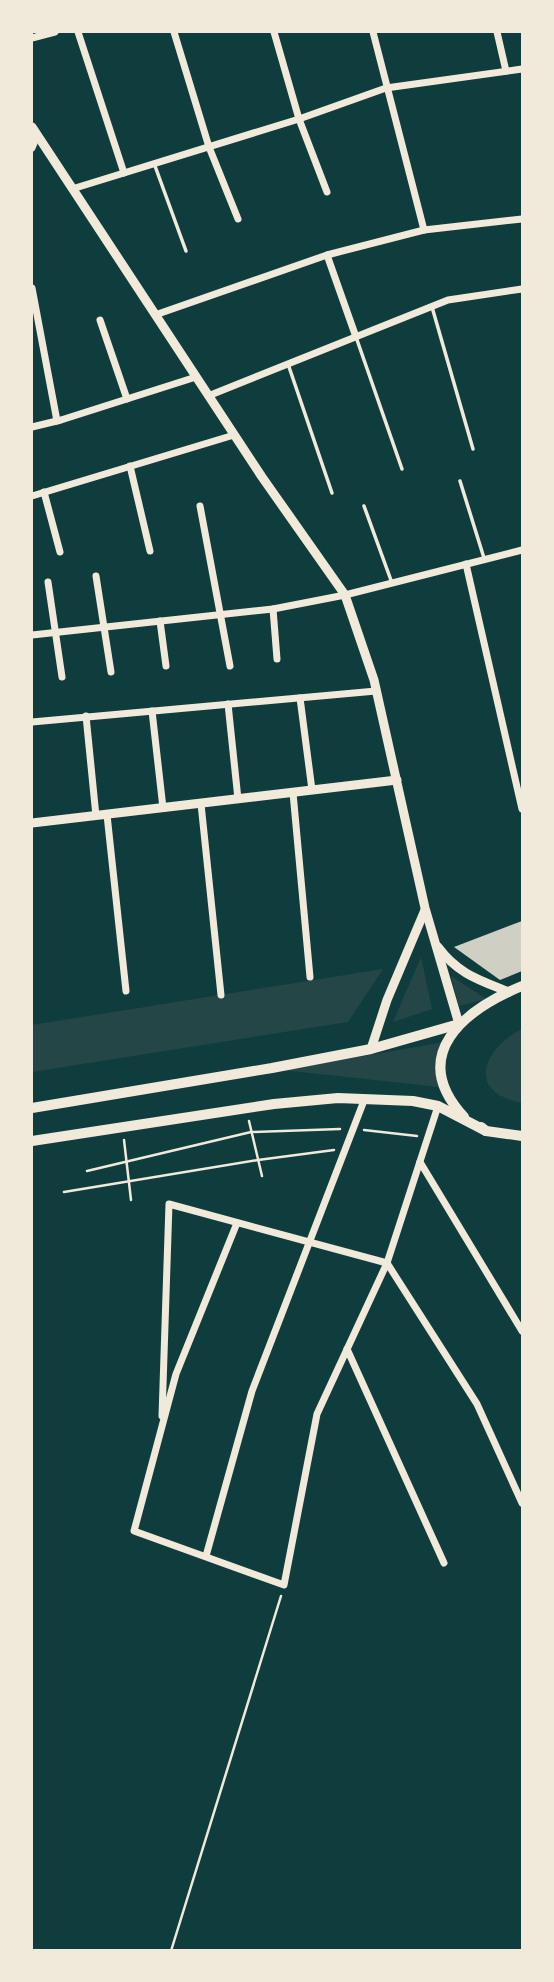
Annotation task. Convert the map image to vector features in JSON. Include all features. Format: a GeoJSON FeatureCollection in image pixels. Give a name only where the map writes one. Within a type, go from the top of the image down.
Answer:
{"type":"FeatureCollection","features":[{"type":"Feature","properties":{"kind":"main road"},"geometry":{"type":"LineString","coordinates":[[32,1108],[371,1049],[459,1024],[523,986]]}},
{"type":"Feature","properties":{"kind":"main road"},"geometry":{"type":"LineString","coordinates":[[459,1024],[443,1051],[440,1076],[451,1102],[465,1117],[486,1131]]}},
{"type":"Feature","properties":{"kind":"main road"},"geometry":{"type":"LineString","coordinates":[[32,1141],[338,1098],[413,1101],[438,1106],[486,1131],[523,1136]]}},
{"type":"Feature","properties":{"kind":"street"},"geometry":{"type":"LineString","coordinates":[[32,38],[55,32]]}},
{"type":"Feature","properties":{"kind":"street"},"geometry":{"type":"LineString","coordinates":[[78,32],[124,173]]}},
{"type":"Feature","properties":{"kind":"street"},"geometry":{"type":"LineString","coordinates":[[174,32],[209,146],[238,219]]}},
{"type":"Feature","properties":{"kind":"street"},"geometry":{"type":"LineString","coordinates":[[274,32],[299,119],[327,192]]}},
{"type":"Feature","properties":{"kind":"street"},"geometry":{"type":"LineString","coordinates":[[373,32],[424,230]]}},
{"type":"Feature","properties":{"kind":"street"},"geometry":{"type":"LineString","coordinates":[[497,32],[506,71]]}},
{"type":"Feature","properties":{"kind":"street"},"geometry":{"type":"LineString","coordinates":[[72,189],[299,119],[386,88],[523,69]]}},
{"type":"Feature","properties":{"kind":"street"},"geometry":{"type":"LineString","coordinates":[[32,148],[34,132]]}},
{"type":"Feature","properties":{"kind":"street"},"geometry":{"type":"LineString","coordinates":[[34,132],[234,435],[345,595],[376,691],[425,908],[459,1024]]}},
{"type":"Feature","properties":{"kind":"street"},"geometry":{"type":"LineString","coordinates":[[155,315],[327,255],[424,230],[523,219]]}},
{"type":"Feature","properties":{"kind":"street"},"geometry":{"type":"LineString","coordinates":[[327,255],[356,337]]}},
{"type":"Feature","properties":{"kind":"street"},"geometry":{"type":"LineString","coordinates":[[32,288],[57,421]]}},
{"type":"Feature","properties":{"kind":"street"},"geometry":{"type":"LineString","coordinates":[[208,396],[448,300],[523,289]]}},
{"type":"Feature","properties":{"kind":"street"},"geometry":{"type":"LineString","coordinates":[[100,320],[127,399]]}},
{"type":"Feature","properties":{"kind":"street"},"geometry":{"type":"LineString","coordinates":[[32,427],[196,377]]}},
{"type":"Feature","properties":{"kind":"street"},"geometry":{"type":"LineString","coordinates":[[32,496],[234,435]]}},
{"type":"Feature","properties":{"kind":"street"},"geometry":{"type":"LineString","coordinates":[[130,466],[150,551]]}},
{"type":"Feature","properties":{"kind":"street"},"geometry":{"type":"LineString","coordinates":[[44,492],[60,552]]}},
{"type":"Feature","properties":{"kind":"street"},"geometry":{"type":"LineString","coordinates":[[200,506],[230,666]]}},
{"type":"Feature","properties":{"kind":"street"},"geometry":{"type":"LineString","coordinates":[[32,635],[273,609],[345,595],[523,550]]}},
{"type":"Feature","properties":{"kind":"street"},"geometry":{"type":"LineString","coordinates":[[466,564],[523,809]]}},
{"type":"Feature","properties":{"kind":"street"},"geometry":{"type":"LineString","coordinates":[[96,576],[111,672]]}},
{"type":"Feature","properties":{"kind":"street"},"geometry":{"type":"LineString","coordinates":[[48,582],[62,677]]}},
{"type":"Feature","properties":{"kind":"street"},"geometry":{"type":"LineString","coordinates":[[273,609],[277,659]]}},
{"type":"Feature","properties":{"kind":"street"},"geometry":{"type":"LineString","coordinates":[[160,621],[166,666]]}},
{"type":"Feature","properties":{"kind":"street"},"geometry":{"type":"LineString","coordinates":[[32,722],[376,691]]}},
{"type":"Feature","properties":{"kind":"street"},"geometry":{"type":"LineString","coordinates":[[300,698],[312,790]]}},
{"type":"Feature","properties":{"kind":"street"},"geometry":{"type":"LineString","coordinates":[[228,704],[238,799]]}},
{"type":"Feature","properties":{"kind":"street"},"geometry":{"type":"LineString","coordinates":[[152,711],[163,808]]}},
{"type":"Feature","properties":{"kind":"street"},"geometry":{"type":"LineString","coordinates":[[86,716],[126,991]]}},
{"type":"Feature","properties":{"kind":"street"},"geometry":{"type":"LineString","coordinates":[[32,823],[397,780]]}},
{"type":"Feature","properties":{"kind":"street"},"geometry":{"type":"LineString","coordinates":[[293,793],[310,977]]}},
{"type":"Feature","properties":{"kind":"street"},"geometry":{"type":"LineString","coordinates":[[201,804],[221,995]]}},
{"type":"Feature","properties":{"kind":"street"},"geometry":{"type":"LineString","coordinates":[[371,1049],[387,1000],[425,908]]}},
{"type":"Feature","properties":{"kind":"street"},"geometry":{"type":"LineString","coordinates":[[435,943],[450,964],[465,974],[509,992]]}},
{"type":"Feature","properties":{"kind":"street"},"geometry":{"type":"LineString","coordinates":[[206,1556],[253,1391],[365,1098]]}},
{"type":"Feature","properties":{"kind":"street"},"geometry":{"type":"LineString","coordinates":[[237,1223],[176,1374],[134,1531],[284,1586],[317,1415],[387,1262],[438,1106]]}},
{"type":"Feature","properties":{"kind":"street"},"geometry":{"type":"LineString","coordinates":[[420,1162],[523,1331]]}},
{"type":"Feature","properties":{"kind":"street"},"geometry":{"type":"LineString","coordinates":[[162,1428],[169,1205],[387,1262],[477,1404],[523,1503]]}},
{"type":"Feature","properties":{"kind":"street"},"geometry":{"type":"LineString","coordinates":[[347,1349],[444,1563]]}},
{"type":"Feature","properties":{"kind":"lane"},"geometry":{"type":"LineString","coordinates":[[154,164],[186,251]]}},
{"type":"Feature","properties":{"kind":"lane"},"geometry":{"type":"LineString","coordinates":[[432,307],[473,449]]}},
{"type":"Feature","properties":{"kind":"lane"},"geometry":{"type":"LineString","coordinates":[[356,337],[402,470]]}},
{"type":"Feature","properties":{"kind":"lane"},"geometry":{"type":"LineString","coordinates":[[288,365],[332,493]]}},
{"type":"Feature","properties":{"kind":"lane"},"geometry":{"type":"LineString","coordinates":[[460,481],[484,560]]}},
{"type":"Feature","properties":{"kind":"lane"},"geometry":{"type":"LineString","coordinates":[[364,506],[392,583]]}},
{"type":"Feature","properties":{"kind":"path"},"geometry":{"type":"LineString","coordinates":[[247,1109],[262,1176]]}},
{"type":"Feature","properties":{"kind":"path"},"geometry":{"type":"LineString","coordinates":[[124,1126],[125,1162],[131,1200]]}},
{"type":"Feature","properties":{"kind":"path"},"geometry":{"type":"LineString","coordinates":[[87,1171],[251,1132],[352,1128],[427,1137]]}},
{"type":"Feature","properties":{"kind":"path"},"geometry":{"type":"LineString","coordinates":[[64,1192],[258,1160],[345,1149]]}},
{"type":"Feature","properties":{"kind":"path"},"geometry":{"type":"LineString","coordinates":[[172,1951],[284,1586]]}},
{"type":"Feature","properties":{"kind":"shaded area"},"geometry":{"type":"Polygon","coordinates":[[[421,957],[432,1009],[393,1022],[421,957]]]}},
{"type":"Feature","properties":{"kind":"shaded area"},"geometry":{"type":"Polygon","coordinates":[[[383,969],[348,1022],[32,1072],[32,1025],[383,969]]]}},
{"type":"Feature","properties":{"kind":"shaded area"},"geometry":{"type":"Polygon","coordinates":[[[451,976],[486,999],[459,1006],[451,976]]]}},
{"type":"Feature","properties":{"kind":"shaded area"},"geometry":{"type":"Polygon","coordinates":[[[522,1029],[522,1103],[504,1098],[493,1090],[487,1080],[486,1070],[497,1048],[522,1029]]]}},
{"type":"Feature","properties":{"kind":"shaded area"},"geometry":{"type":"Polygon","coordinates":[[[445,1042],[440,1066],[449,1088],[282,1070],[445,1042]]]}},
{"type":"Feature","properties":{"kind":"building"},"geometry":{"type":"Polygon","coordinates":[[[522,921],[522,971],[500,980],[454,947],[522,921]]]}}]}
